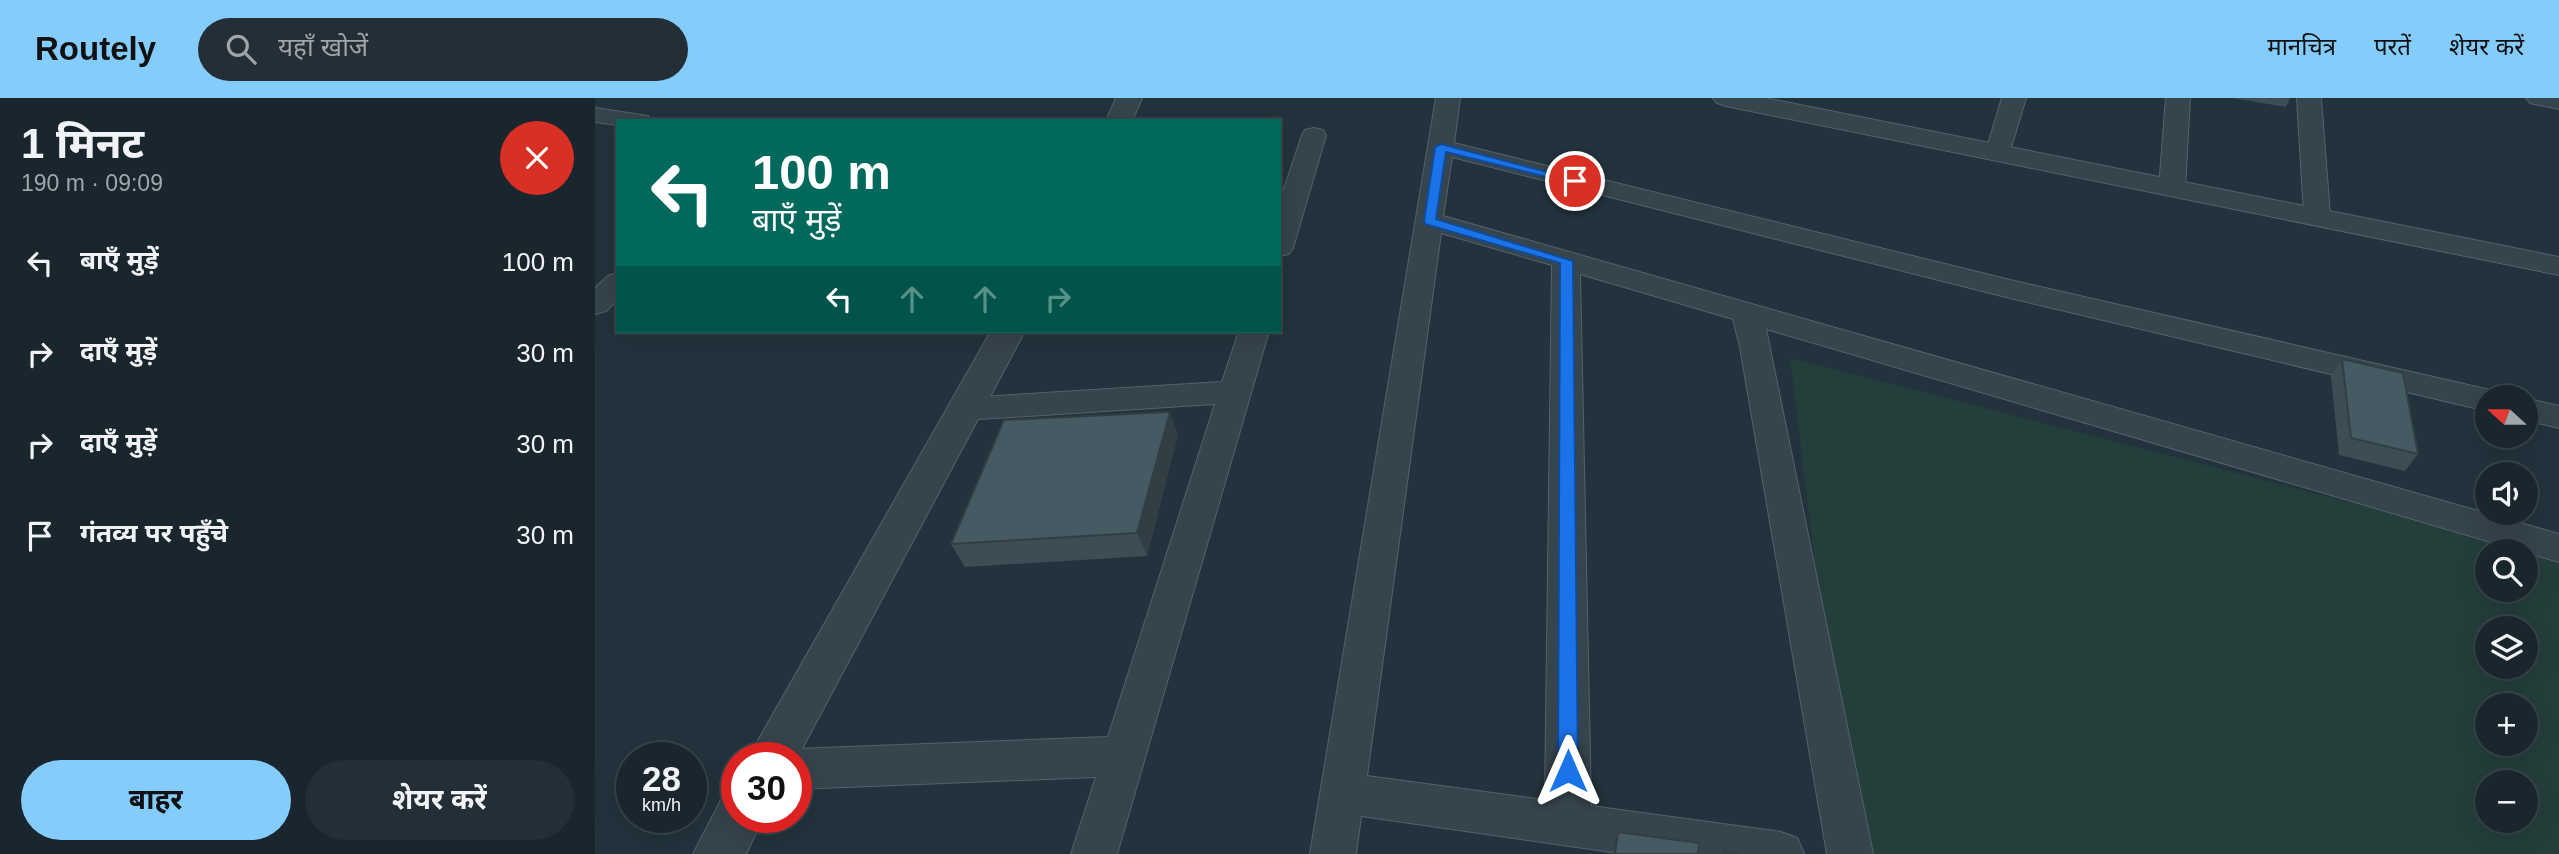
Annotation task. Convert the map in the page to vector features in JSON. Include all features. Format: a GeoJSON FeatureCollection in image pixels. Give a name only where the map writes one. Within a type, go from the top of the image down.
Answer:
{"type":"FeatureCollection","features":[{"type":"Feature","properties":{"kind":"street"},"geometry":{"type":"LineString","coordinates":[[1120,119],[1129,98]]}},
{"type":"Feature","properties":{"kind":"street"},"geometry":{"type":"LineString","coordinates":[[1333,854],[1448,98]]}},
{"type":"Feature","properties":{"kind":"street"},"geometry":{"type":"LineString","coordinates":[[1727,98],[2559,266]]}},
{"type":"Feature","properties":{"kind":"street"},"geometry":{"type":"LineString","coordinates":[[1998,151],[2014,98]]}},
{"type":"Feature","properties":{"kind":"street"},"geometry":{"type":"LineString","coordinates":[[2172,188],[2178,98]]}},
{"type":"Feature","properties":{"kind":"street"},"geometry":{"type":"LineString","coordinates":[[2309,98],[2316,215]]}},
{"type":"Feature","properties":{"kind":"street"},"geometry":{"type":"LineString","coordinates":[[2538,98],[2559,100]]}},
{"type":"Feature","properties":{"kind":"street"},"geometry":{"type":"LineString","coordinates":[[595,115],[624,119]]}},
{"type":"Feature","properties":{"kind":"street"},"geometry":{"type":"LineString","coordinates":[[1281,242],[1314,135]]}},
{"type":"Feature","properties":{"kind":"street"},"geometry":{"type":"LineString","coordinates":[[1441,147],[2006,288],[2475,397]]}},
{"type":"Feature","properties":{"kind":"street"},"geometry":{"type":"LineString","coordinates":[[1430,221],[2559,548]]}},
{"type":"Feature","properties":{"kind":"street"},"geometry":{"type":"LineString","coordinates":[[1566,261],[1568,825]]}},
{"type":"Feature","properties":{"kind":"street"},"geometry":{"type":"LineString","coordinates":[[595,278],[616,282]]}},
{"type":"Feature","properties":{"kind":"street"},"geometry":{"type":"LineString","coordinates":[[595,304],[616,284]]}},
{"type":"Feature","properties":{"kind":"street"},"geometry":{"type":"LineString","coordinates":[[1747,314],[1756,347],[1850,854]]}},
{"type":"Feature","properties":{"kind":"street"},"geometry":{"type":"LineString","coordinates":[[781,742],[1007,333]]}},
{"type":"Feature","properties":{"kind":"street"},"geometry":{"type":"LineString","coordinates":[[1094,854],[1253,333]]}},
{"type":"Feature","properties":{"kind":"street"},"geometry":{"type":"LineString","coordinates":[[965,409],[1235,392]]}},
{"type":"Feature","properties":{"kind":"street"},"geometry":{"type":"LineString","coordinates":[[2538,412],[2559,416]]}},
{"type":"Feature","properties":{"kind":"street"},"geometry":{"type":"LineString","coordinates":[[812,768],[1124,756]]}},
{"type":"Feature","properties":{"kind":"street"},"geometry":{"type":"LineString","coordinates":[[1342,793],[1781,854]]}},
{"type":"Feature","properties":{"kind":"street"},"geometry":{"type":"LineString","coordinates":[[719,854],[730,833]]}},
{"type":"Feature","properties":{"kind":"green space"},"geometry":{"type":"Polygon","coordinates":[[[1790,358],[2493,539],[2475,539],[2475,602],[2538,602],[2538,551],[2559,556],[2559,854],[1850,854],[1790,358]]]}},
{"type":"Feature","properties":{"kind":"building"},"geometry":{"type":"Polygon","coordinates":[[[2342,359],[2403,373],[2418,454],[2351,438],[2342,359]]]}},
{"type":"Feature","properties":{"kind":"building"},"geometry":{"type":"Polygon","coordinates":[[[1170,412],[1137,533],[951,544],[1004,420],[1170,412]]]}},
{"type":"Feature","properties":{"kind":"building"},"geometry":{"type":"Polygon","coordinates":[[[1618,832],[1699,843],[1698,854],[1615,854],[1618,832]]]}},
{"type":"Feature","properties":{"kind":"route"},"geometry":{"type":"LineString","coordinates":[[1568,771],[1566,261],[1430,221],[1441,147],[1575,181]]}}]}
